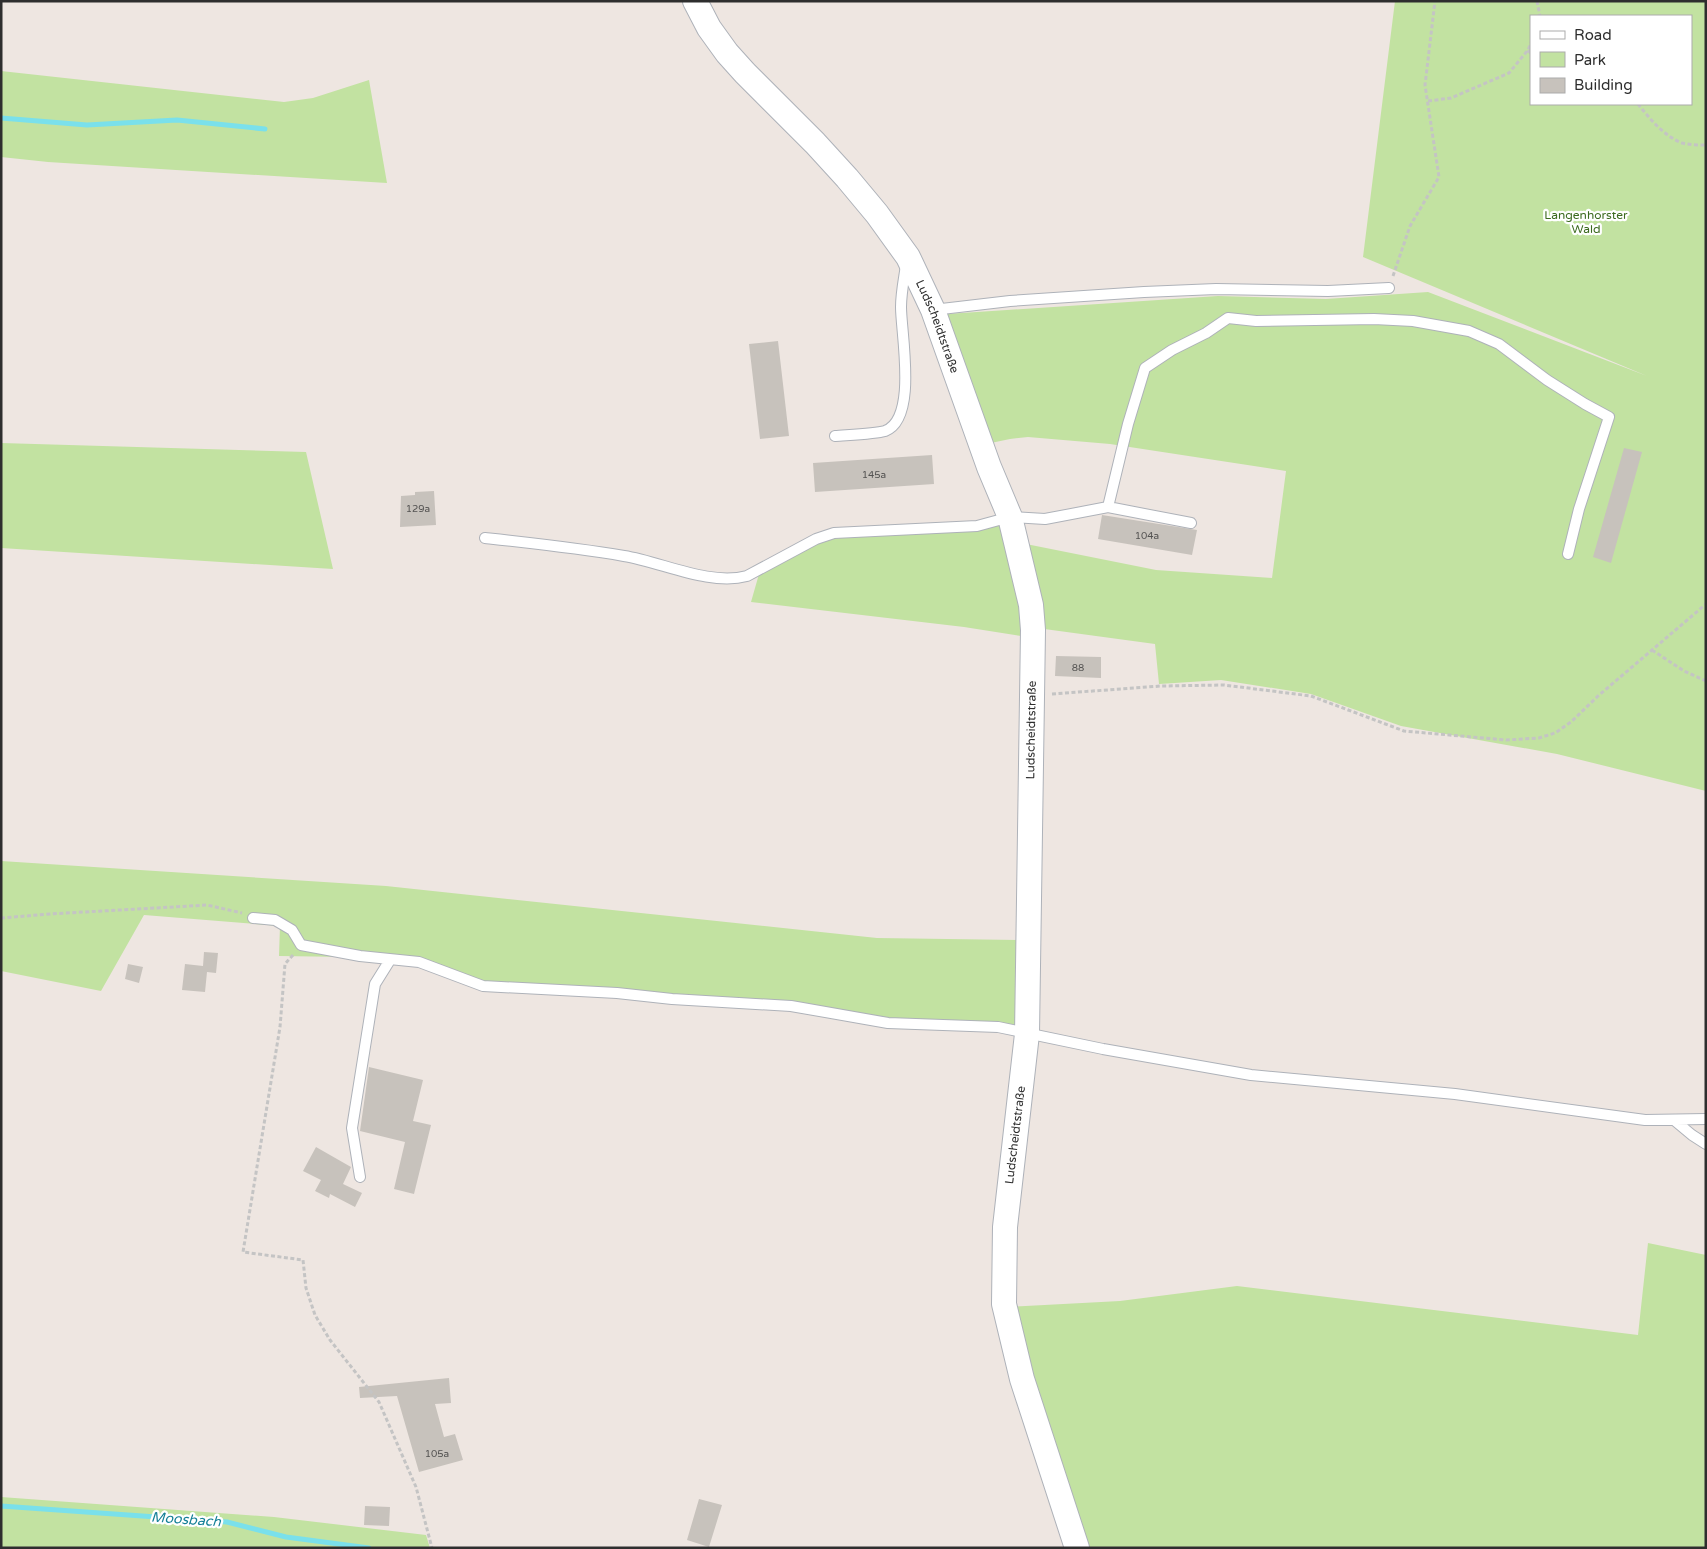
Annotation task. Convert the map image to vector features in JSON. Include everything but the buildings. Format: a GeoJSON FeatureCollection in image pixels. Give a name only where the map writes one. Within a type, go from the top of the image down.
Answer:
{"type":"FeatureCollection","features":[{"type":"Feature","properties":{"kind":"street","name":"Ludscheidtstraße"},"geometry":{"type":"LineString","coordinates":[[695,1],[727,53],[847,178],[877,214],[908,257],[933,310],[986,458],[1010,518],[1031,605],[1033,630],[1027,1034],[1005,1227],[1004,1304],[1022,1379],[1077,1548]]}},
{"type":"Feature","properties":{"kind":"lane"},"geometry":{"type":"LineString","coordinates":[[835,436],[886,430],[898,420],[903,406],[906,368],[901,305],[908,257]]}},
{"type":"Feature","properties":{"kind":"lane"},"geometry":{"type":"LineString","coordinates":[[933,310],[1144,292],[1216,289],[1328,291],[1389,288]]}},
{"type":"Feature","properties":{"kind":"lane"},"geometry":{"type":"LineString","coordinates":[[1108,507],[1128,424],[1145,368],[1172,350],[1206,333],[1228,318],[1256,321],[1374,319],[1413,321],[1469,331],[1499,344],[1555,385],[1609,417],[1579,509],[1568,554]]}},
{"type":"Feature","properties":{"kind":"lane"},"geometry":{"type":"LineString","coordinates":[[485,538],[626,556],[705,576],[735,579],[747,576],[816,538],[834,533],[977,526],[1010,518],[1045,520],[1108,507],[1192,523]]}},
{"type":"Feature","properties":{"kind":"lane"},"geometry":{"type":"LineString","coordinates":[[253,918],[275,920],[292,930],[301,944],[390,960],[419,962],[483,986],[792,1006],[888,1023],[998,1027],[1103,1050],[1251,1075],[1455,1094],[1645,1120],[1706,1119]]}},
{"type":"Feature","properties":{"kind":"lane"},"geometry":{"type":"LineString","coordinates":[[360,1177],[352,1128],[375,984],[390,960]]}},
{"type":"Feature","properties":{"kind":"lane"},"geometry":{"type":"LineString","coordinates":[[1674,1120],[1706,1144]]}},
{"type":"Feature","properties":{"kind":"path"},"geometry":{"type":"LineString","coordinates":[[1389,288],[1410,226],[1439,176],[1425,85],[1435,1]]}},
{"type":"Feature","properties":{"kind":"path"},"geometry":{"type":"LineString","coordinates":[[1537,1],[1540,15]]}},
{"type":"Feature","properties":{"kind":"path"},"geometry":{"type":"LineString","coordinates":[[1428,101],[1451,98],[1510,72],[1530,45]]}},
{"type":"Feature","properties":{"kind":"path"},"geometry":{"type":"LineString","coordinates":[[1639,105],[1666,133],[1681,142],[1706,145]]}},
{"type":"Feature","properties":{"kind":"path"},"geometry":{"type":"LineString","coordinates":[[1032,696],[1161,686],[1224,684],[1311,696],[1404,731],[1506,740],[1539,738],[1555,733],[1571,722],[1598,696],[1706,604]]}},
{"type":"Feature","properties":{"kind":"path"},"geometry":{"type":"LineString","coordinates":[[1652,650],[1684,671],[1706,680]]}},
{"type":"Feature","properties":{"kind":"path"},"geometry":{"type":"LineString","coordinates":[[1,918],[207,905],[246,914],[253,918]]}},
{"type":"Feature","properties":{"kind":"path"},"geometry":{"type":"LineString","coordinates":[[301,944],[285,964],[280,1026],[243,1252],[303,1260],[306,1288],[315,1315],[330,1340],[379,1402],[416,1487],[432,1548]]}},
{"type":"Feature","properties":{"kind":"green space","name":"Langenhorster Wald"},"geometry":{"type":"Polygon","coordinates":[[[1395,1],[1706,1],[1706,791],[1557,754],[1401,726],[1311,694],[1221,680],[1159,684],[1155,644],[1037,628],[1021,543],[1156,570],[1272,578],[1286,471],[1110,444],[1028,437],[986,444],[947,314],[1218,296],[1326,299],[1428,292],[1647,376],[1363,257],[1395,1]]]}},
{"type":"Feature","properties":{"kind":"green space"},"geometry":{"type":"Polygon","coordinates":[[[1,71],[284,102],[313,98],[369,80],[387,183],[48,162],[1,157],[1,71]]]}},
{"type":"Feature","properties":{"kind":"green space"},"geometry":{"type":"Polygon","coordinates":[[[1,443],[306,452],[333,569],[1,548],[1,443]]]}},
{"type":"Feature","properties":{"kind":"green space"},"geometry":{"type":"Polygon","coordinates":[[[1005,523],[1028,637],[964,627],[751,602],[759,574],[816,541],[1005,523]]]}},
{"type":"Feature","properties":{"kind":"green space"},"geometry":{"type":"Polygon","coordinates":[[[1,861],[386,886],[877,938],[1026,940],[1025,1025],[887,1020],[483,983],[419,958],[279,956],[280,926],[144,915],[101,991],[1,971],[1,861]]]}},
{"type":"Feature","properties":{"kind":"green space"},"geometry":{"type":"Polygon","coordinates":[[[1648,1243],[1706,1255],[1706,1548],[1085,1548],[1009,1307],[1120,1301],[1237,1286],[1638,1335],[1648,1243]]]}},
{"type":"Feature","properties":{"kind":"green space"},"geometry":{"type":"Polygon","coordinates":[[[1,1497],[274,1517],[426,1535],[430,1548],[1,1548],[1,1497]]]}},
{"type":"Feature","properties":{"kind":"waterway"},"geometry":{"type":"LineString","coordinates":[[1,118],[87,125],[177,120],[265,129]]}},
{"type":"Feature","properties":{"kind":"waterway","name":"Moosbach"},"geometry":{"type":"LineString","coordinates":[[1,1506],[227,1522],[286,1537],[369,1548]]}}]}
